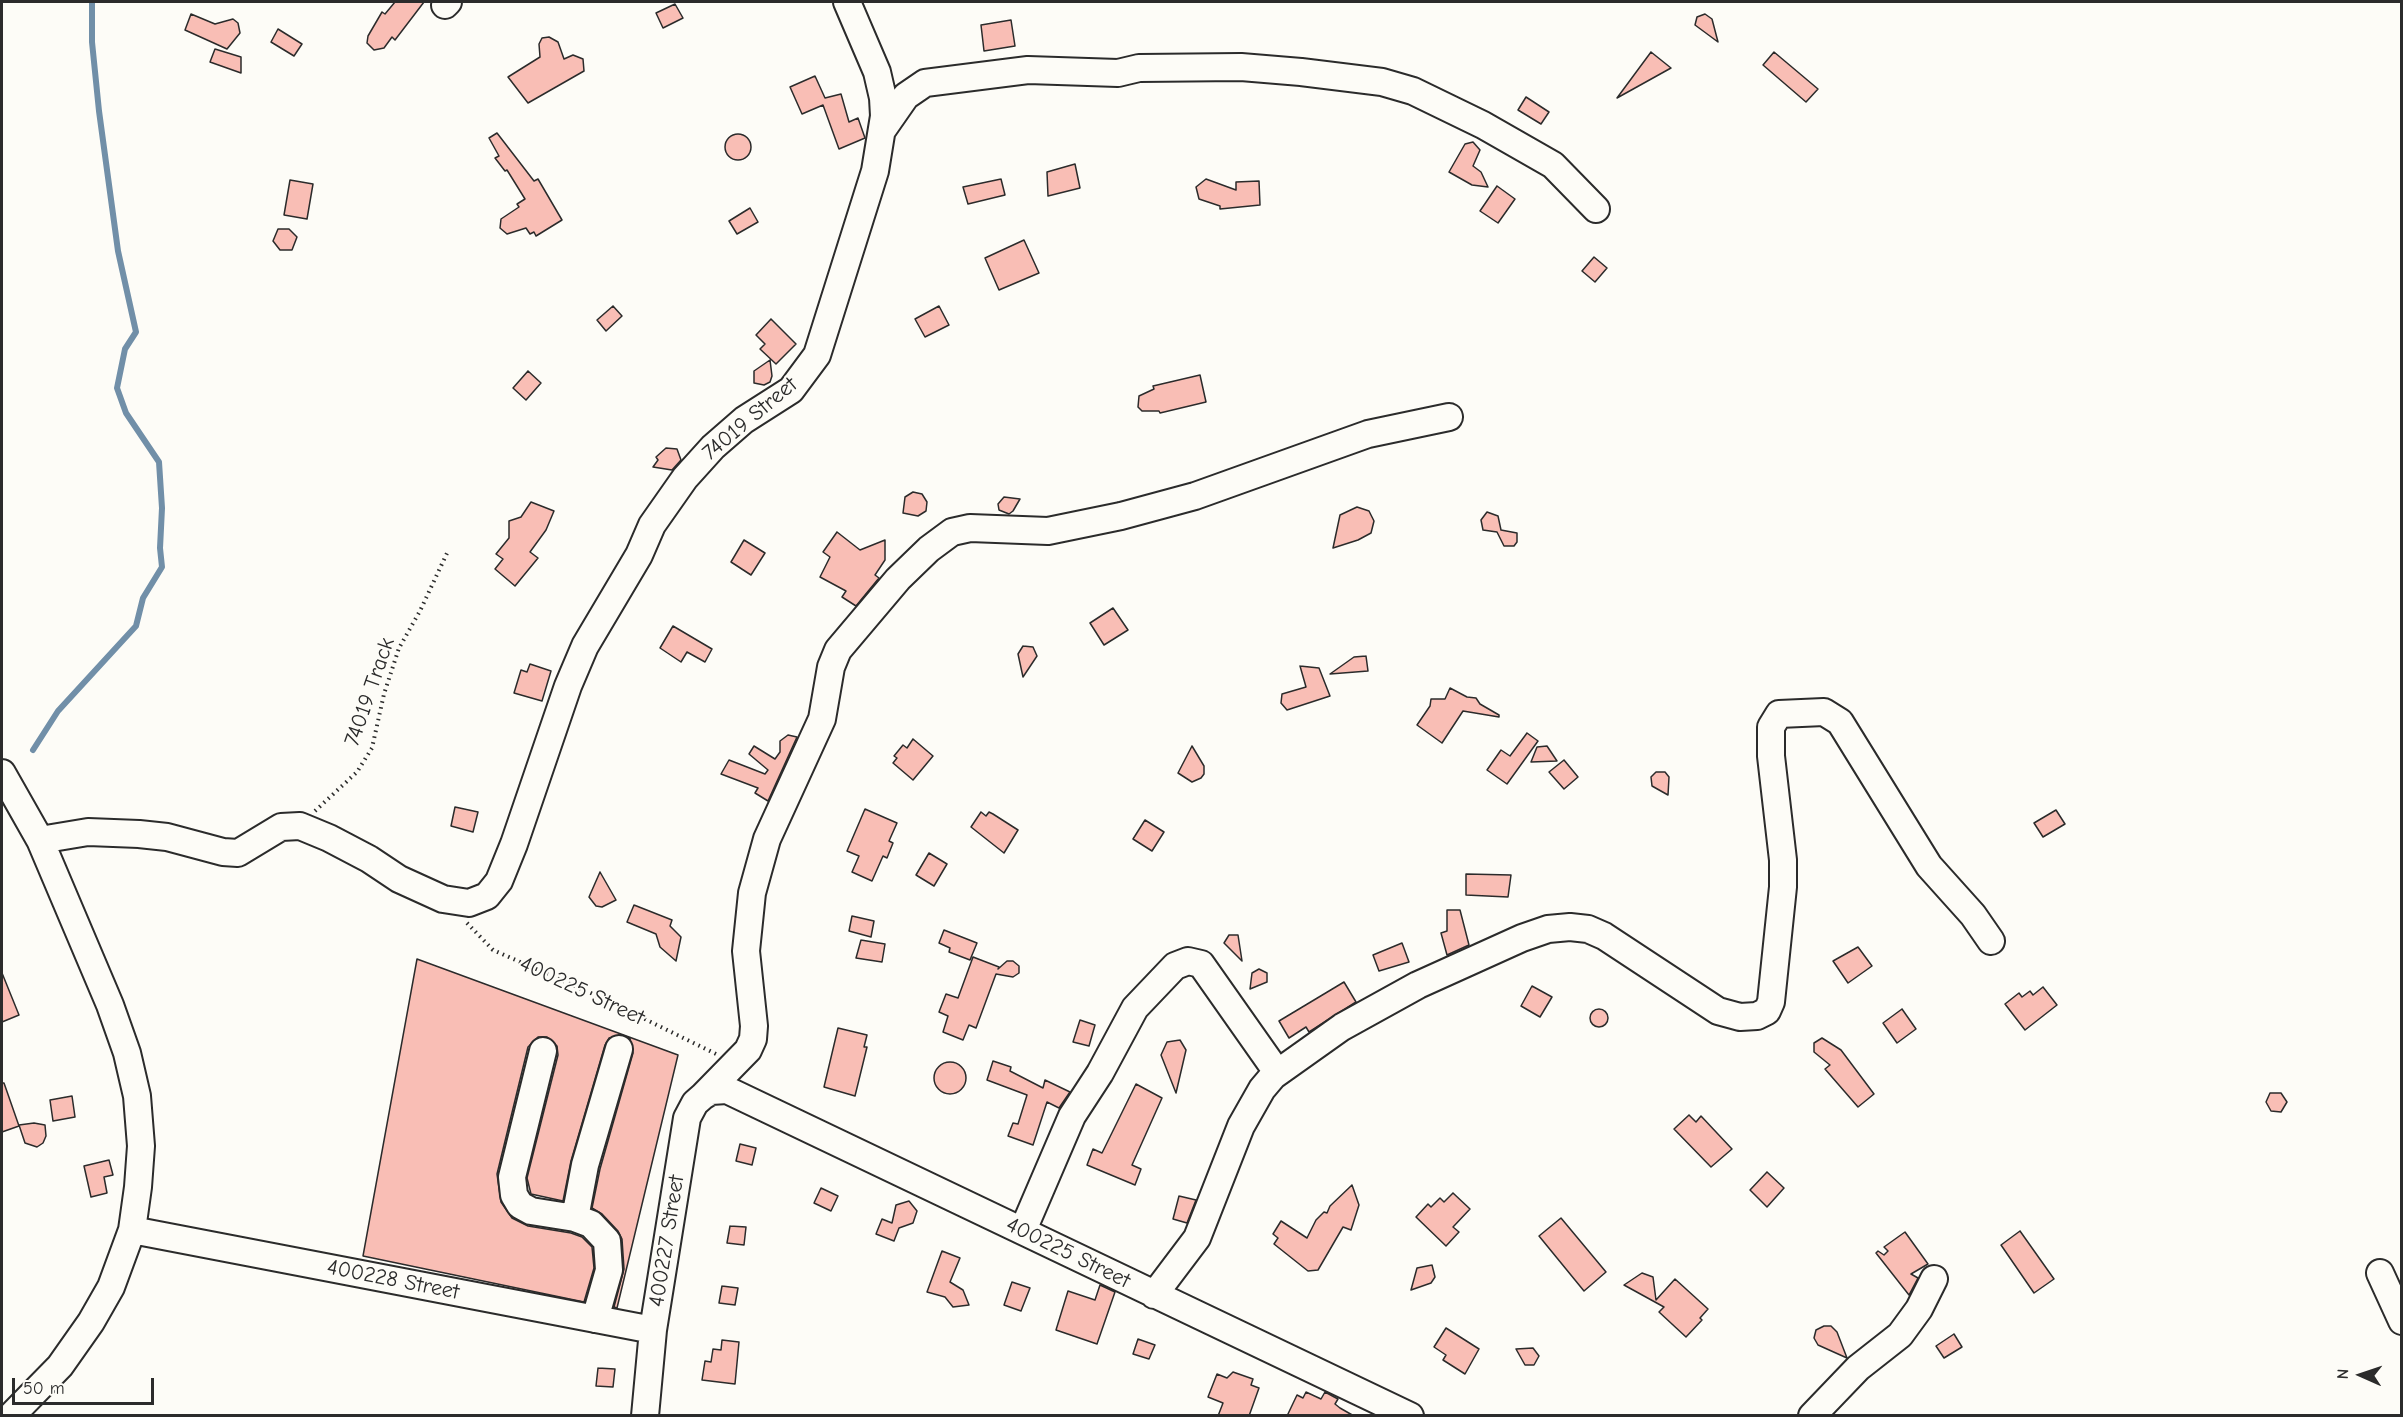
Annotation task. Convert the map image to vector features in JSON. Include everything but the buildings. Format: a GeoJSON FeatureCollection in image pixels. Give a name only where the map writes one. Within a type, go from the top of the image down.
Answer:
{"type":"FeatureCollection","features":[{"type":"Feature","properties":{"kind":"street","name":"74019 Street"},"geometry":{"type":"LineString","coordinates":[[443,899],[475,903],[487,896],[499,881],[581,656],[639,555],[652,525],[685,478],[713,447],[744,420],[791,390],[818,355],[874,171],[883,129],[884,98],[877,72],[848,2]]}},
{"type":"Feature","properties":{"kind":"street"},"geometry":{"type":"LineString","coordinates":[[883,129],[906,96],[925,83],[1028,69],[1118,73],[1139,68],[1241,67],[1301,72],[1382,82],[1413,91],[1483,124],[1553,165],[1596,209]]}},
{"type":"Feature","properties":{"kind":"street","name":"400227 Street"},"geometry":{"type":"LineString","coordinates":[[645,1416],[653,1330],[687,1118],[695,1103],[715,1093],[736,1062],[748,1050],[753,1039],[754,1026],[746,951],[752,893],[767,839],[822,719],[831,667],[838,650],[898,579],[929,549],[952,532],[970,528],[1048,531],[1121,516],[1195,496],[1368,434],[1449,417]]}},
{"type":"Feature","properties":{"kind":"street"},"geometry":{"type":"LineString","coordinates":[[1154,1295],[1197,1238],[1241,1126],[1262,1089],[1277,1072],[1342,1027],[1418,985],[1548,929],[1570,927],[1588,929],[1604,936],[1718,1011],[1740,1017],[1757,1016],[1767,1011],[1771,1002],[1783,887],[1783,861],[1772,784],[1771,727],[1776,716],[1786,712],[1824,712],[1840,722],[1929,867],[1973,915],[1991,941]]}},
{"type":"Feature","properties":{"kind":"street"},"geometry":{"type":"LineString","coordinates":[[2,773],[40,840],[128,1053],[136,1096],[141,1146],[132,1230],[111,1287],[91,1322],[60,1366],[11,1416]]}},
{"type":"Feature","properties":{"kind":"street"},"geometry":{"type":"LineString","coordinates":[[40,840],[88,832],[139,834],[167,837],[223,852],[238,852],[280,827],[300,826],[329,838],[369,859],[399,879],[443,899]]}},
{"type":"Feature","properties":{"kind":"street"},"geometry":{"type":"LineString","coordinates":[[1023,1230],[1072,1116],[1100,1073],[1135,1008],[1175,966],[1188,961],[1201,964],[1209,972],[1230,1010],[1277,1072]]}},
{"type":"Feature","properties":{"kind":"street"},"geometry":{"type":"LineString","coordinates":[[575,1218],[585,1165],[619,1049]]}},
{"type":"Feature","properties":{"kind":"street"},"geometry":{"type":"LineString","coordinates":[[543,1051],[512,1177],[514,1195],[520,1205],[531,1211],[575,1218],[591,1224],[607,1242],[609,1270],[595,1319]]}},
{"type":"Feature","properties":{"kind":"street","name":"400225 Street"},"geometry":{"type":"LineString","coordinates":[[715,1093],[1023,1230],[1154,1295],[1410,1416]]}},
{"type":"Feature","properties":{"kind":"street","name":"400228 Street"},"geometry":{"type":"LineString","coordinates":[[132,1230],[653,1330]]}},
{"type":"Feature","properties":{"kind":"street"},"geometry":{"type":"LineString","coordinates":[[2380,1273],[2402,1322]]}},
{"type":"Feature","properties":{"kind":"street"},"geometry":{"type":"LineString","coordinates":[[1812,1416],[1858,1368],[1900,1335],[1919,1309],[1934,1279]]}},
{"type":"Feature","properties":{"kind":"path","name":"74019 Track"},"geometry":{"type":"LineString","coordinates":[[300,826],[357,772],[372,748],[384,694],[399,648],[420,611],[448,551]]}},
{"type":"Feature","properties":{"kind":"path","name":"400225 Street"},"geometry":{"type":"LineString","coordinates":[[443,899],[493,950],[602,998],[736,1062]]}},
{"type":"Feature","properties":{"kind":"waterway"},"geometry":{"type":"LineString","coordinates":[[33,750],[58,711],[136,626],[143,598],[162,567],[159,462],[126,413],[117,388],[125,349],[136,332],[118,251],[99,111],[92,42],[92,2]]}}]}
